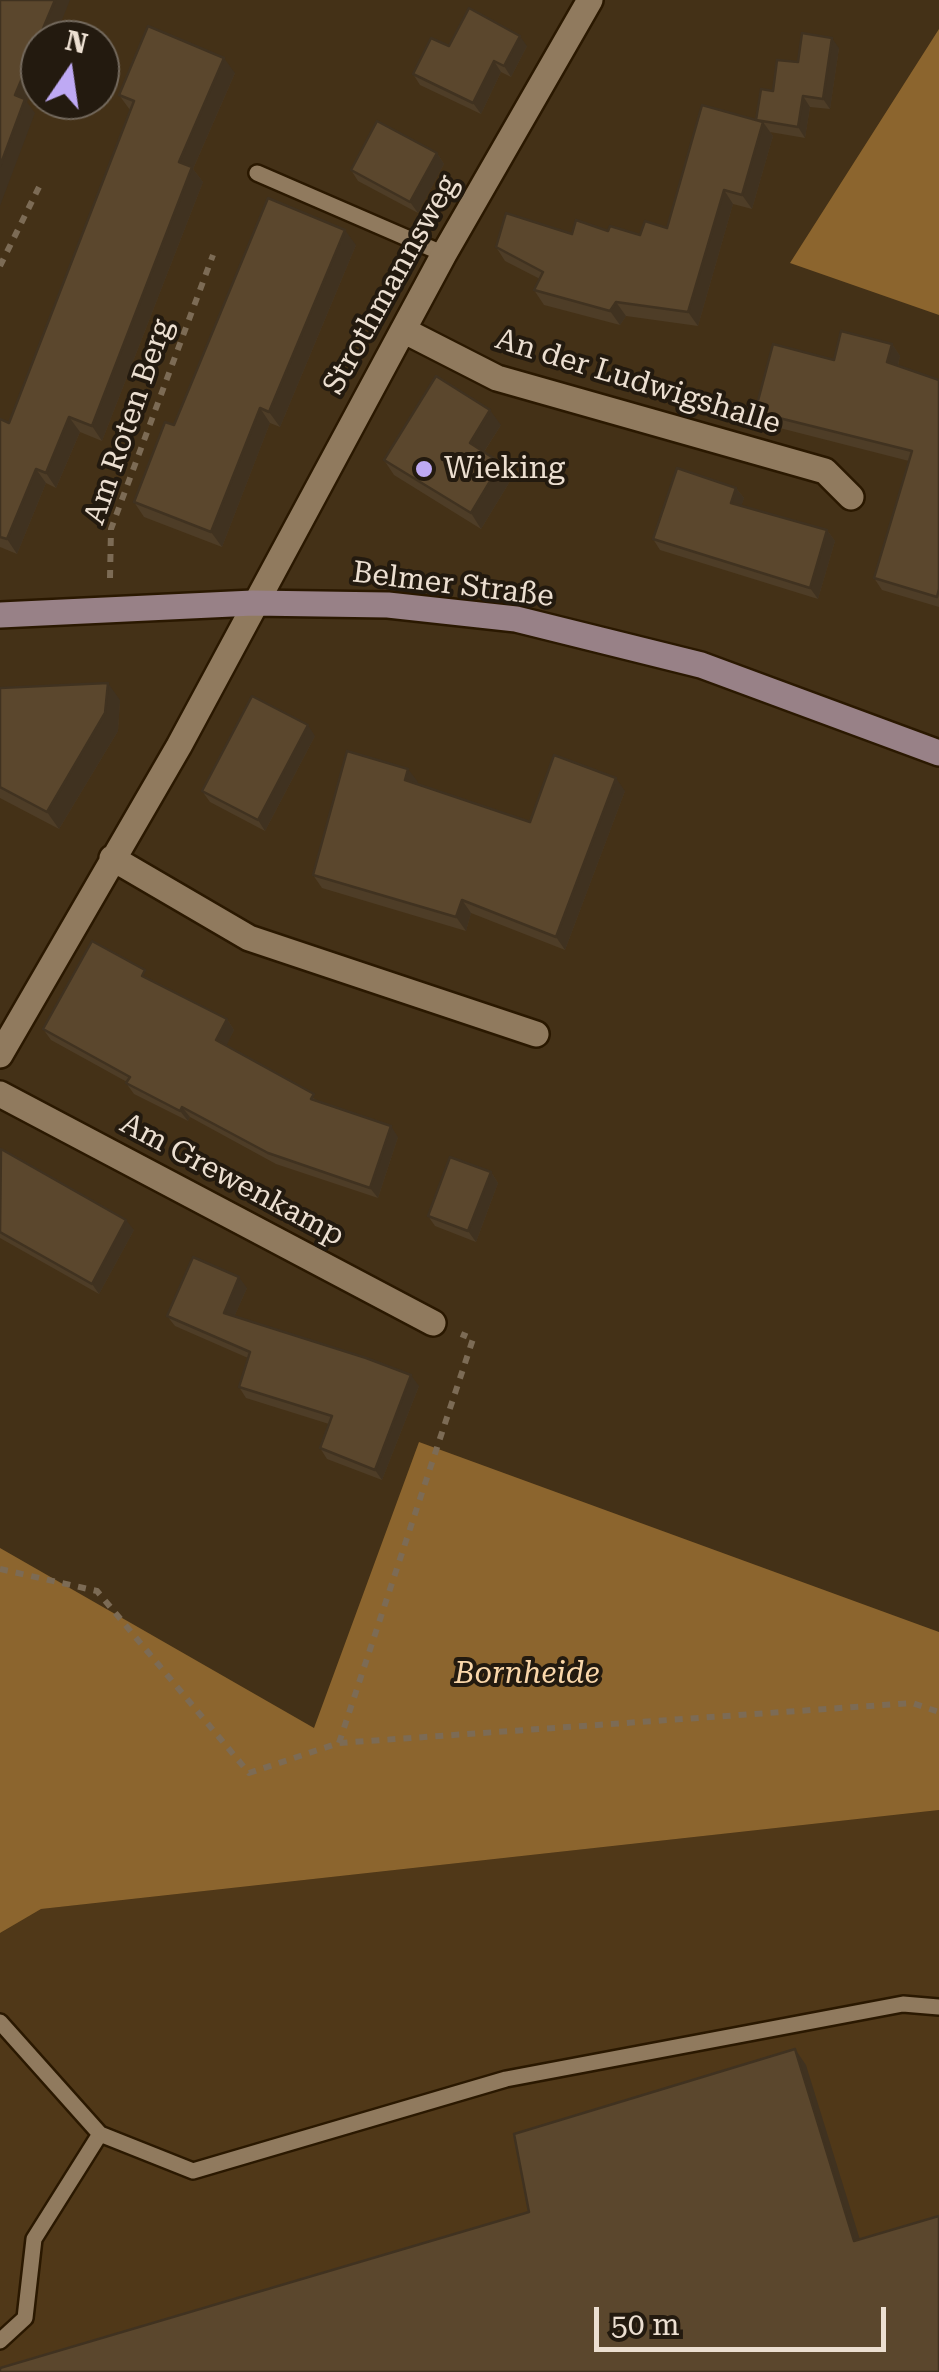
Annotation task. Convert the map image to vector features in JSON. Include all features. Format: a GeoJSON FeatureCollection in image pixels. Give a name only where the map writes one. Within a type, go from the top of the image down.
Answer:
{"type":"FeatureCollection","features":[{"type":"Feature","properties":{"kind":"street","name":"Strothmannsweg"},"geometry":{"type":"LineString","coordinates":[[253,603],[444,254],[590,0]]}},
{"type":"Feature","properties":{"kind":"street","name":"An der Ludwigshalle"},"geometry":{"type":"LineString","coordinates":[[403,330],[496,378],[824,471],[851,497]]}},
{"type":"Feature","properties":{"kind":"street","name":"Belmer Straße"},"geometry":{"type":"LineString","coordinates":[[0,614],[253,603],[388,604],[516,618],[701,665],[939,753]]}},
{"type":"Feature","properties":{"kind":"street"},"geometry":{"type":"LineString","coordinates":[[0,1055],[179,746],[253,603]]}},
{"type":"Feature","properties":{"kind":"street"},"geometry":{"type":"LineString","coordinates":[[112,858],[250,938],[536,1034]]}},
{"type":"Feature","properties":{"kind":"street","name":"Am Grewenkamp"},"geometry":{"type":"LineString","coordinates":[[0,1094],[433,1323]]}},
{"type":"Feature","properties":{"kind":"lane"},"geometry":{"type":"LineString","coordinates":[[257,172],[444,254]]}},
{"type":"Feature","properties":{"kind":"lane"},"geometry":{"type":"LineString","coordinates":[[0,2022],[100,2134],[193,2170],[506,2079],[903,2004],[939,2007]]}},
{"type":"Feature","properties":{"kind":"lane"},"geometry":{"type":"LineString","coordinates":[[0,2341],[25,2318],[34,2239],[100,2134]]}},
{"type":"Feature","properties":{"kind":"path"},"geometry":{"type":"LineString","coordinates":[[0,266],[41,183]]}},
{"type":"Feature","properties":{"kind":"path","name":"Am Roten Berg"},"geometry":{"type":"LineString","coordinates":[[110,609],[111,529],[213,254]]}},
{"type":"Feature","properties":{"kind":"path"},"geometry":{"type":"LineString","coordinates":[[338,1743],[473,1338],[433,1323]]}},
{"type":"Feature","properties":{"kind":"path"},"geometry":{"type":"LineString","coordinates":[[0,1568],[97,1591],[248,1773],[338,1743],[912,1704],[939,1712]]}},
{"type":"Feature","properties":{"kind":"shaded area"},"geometry":{"type":"Polygon","coordinates":[[[939,1810],[939,2372],[0,2372],[0,1933],[41,1909],[939,1810]]]}},
{"type":"Feature","properties":{"kind":"green space"},"geometry":{"type":"Polygon","coordinates":[[[939,29],[939,315],[790,263],[939,29]]]}},
{"type":"Feature","properties":{"kind":"green space","name":"Bornheide"},"geometry":{"type":"Polygon","coordinates":[[[419,1442],[939,1632],[939,1810],[41,1909],[0,1933],[0,1548],[314,1728],[419,1442]]]}},
{"type":"Feature","properties":{"kind":"building"},"geometry":{"type":"Polygon","coordinates":[[[0,0],[55,0],[47,20],[20,20],[20,83],[15,95],[20,97],[20,112],[0,166],[0,0]]]}},
{"type":"Feature","properties":{"kind":"building"},"geometry":{"type":"Polygon","coordinates":[[[469,8],[520,36],[504,66],[494,61],[473,103],[413,74],[431,38],[449,46],[469,8]]]}},
{"type":"Feature","properties":{"kind":"building"},"geometry":{"type":"Polygon","coordinates":[[[148,26],[224,58],[179,162],[192,167],[92,426],[69,417],[46,473],[36,469],[7,539],[0,537],[0,419],[9,423],[134,101],[120,93],[148,26]]]}},
{"type":"Feature","properties":{"kind":"building"},"geometry":{"type":"Polygon","coordinates":[[[802,33],[832,38],[823,99],[803,96],[798,127],[756,120],[761,89],[773,91],[777,60],[798,62],[802,33]]]}},
{"type":"Feature","properties":{"kind":"building"},"geometry":{"type":"Polygon","coordinates":[[[702,105],[763,122],[742,195],[724,190],[688,312],[616,302],[610,311],[534,290],[543,272],[496,247],[506,213],[572,234],[576,220],[608,231],[610,226],[640,235],[645,221],[667,228],[702,105]]]}},
{"type":"Feature","properties":{"kind":"building"},"geometry":{"type":"Polygon","coordinates":[[[377,121],[437,153],[410,202],[351,170],[377,121]]]}},
{"type":"Feature","properties":{"kind":"building"},"geometry":{"type":"Polygon","coordinates":[[[268,198],[345,230],[269,412],[260,408],[211,532],[134,502],[165,422],[174,425],[268,198]]]}},
{"type":"Feature","properties":{"kind":"building"},"geometry":{"type":"Polygon","coordinates":[[[841,331],[892,344],[887,362],[939,380],[937,597],[874,578],[912,451],[755,412],[773,344],[834,360],[841,331]]]}},
{"type":"Feature","properties":{"kind":"building"},"geometry":{"type":"Polygon","coordinates":[[[436,376],[490,410],[470,443],[501,463],[471,513],[384,460],[436,376]]]}},
{"type":"Feature","properties":{"kind":"building"},"geometry":{"type":"Polygon","coordinates":[[[677,468],[736,488],[731,503],[827,530],[810,588],[653,539],[677,468]]]}},
{"type":"Feature","properties":{"kind":"building"},"geometry":{"type":"Polygon","coordinates":[[[108,683],[105,713],[47,812],[0,787],[0,688],[108,683]]]}},
{"type":"Feature","properties":{"kind":"building"},"geometry":{"type":"Polygon","coordinates":[[[252,696],[308,725],[258,820],[202,791],[252,696]]]}},
{"type":"Feature","properties":{"kind":"building"},"geometry":{"type":"Polygon","coordinates":[[[347,751],[408,769],[405,780],[530,822],[554,755],[616,778],[556,937],[462,900],[456,917],[313,875],[347,751]]]}},
{"type":"Feature","properties":{"kind":"building"},"geometry":{"type":"Polygon","coordinates":[[[92,941],[145,970],[142,976],[227,1019],[216,1040],[314,1094],[311,1099],[391,1126],[370,1188],[268,1153],[182,1107],[180,1111],[126,1083],[130,1077],[43,1029],[92,941]]]}},
{"type":"Feature","properties":{"kind":"building"},"geometry":{"type":"Polygon","coordinates":[[[1,1149],[126,1220],[92,1284],[0,1232],[1,1149]]]}},
{"type":"Feature","properties":{"kind":"building"},"geometry":{"type":"Polygon","coordinates":[[[450,1157],[491,1172],[468,1231],[428,1216],[450,1157]]]}},
{"type":"Feature","properties":{"kind":"building"},"geometry":{"type":"Polygon","coordinates":[[[193,1257],[239,1277],[224,1313],[411,1375],[375,1470],[320,1448],[332,1416],[239,1387],[250,1352],[167,1316],[193,1257]]]}},
{"type":"Feature","properties":{"kind":"building"},"geometry":{"type":"Polygon","coordinates":[[[795,2049],[854,2241],[939,2216],[939,2372],[0,2372],[0,2368],[529,2212],[514,2134],[795,2049]]]}},
{"type":"Feature","properties":{"kind":"place","name":"Wieking"},"geometry":{"type":"Point","coordinates":[424,469]}}]}
